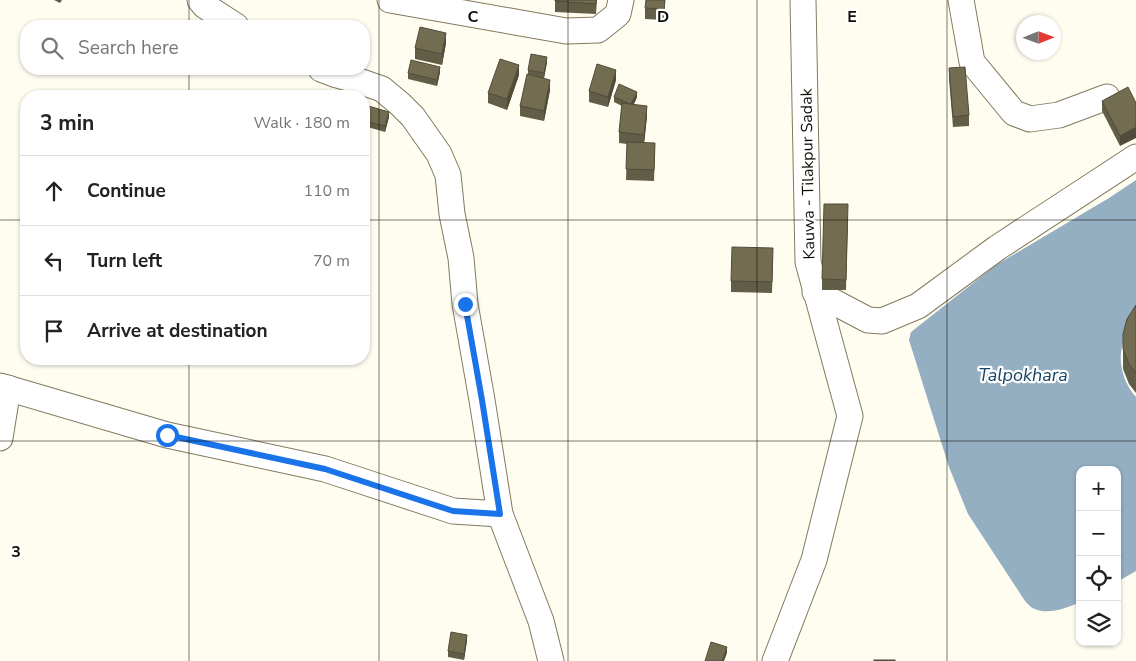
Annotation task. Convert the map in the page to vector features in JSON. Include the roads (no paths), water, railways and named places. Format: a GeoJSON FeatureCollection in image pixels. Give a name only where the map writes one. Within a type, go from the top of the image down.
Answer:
{"type":"FeatureCollection","features":[{"type":"Feature","properties":{"kind":"street"},"geometry":{"type":"LineString","coordinates":[[200,0],[227,20]]}},
{"type":"Feature","properties":{"kind":"street"},"geometry":{"type":"LineString","coordinates":[[390,0],[566,32],[598,30],[618,14],[621,0]]}},
{"type":"Feature","properties":{"kind":"street","name":"Kauwa - Tilakpur Sadak"},"geometry":{"type":"LineString","coordinates":[[775,661],[814,560],[850,416],[808,262],[803,0]]}},
{"type":"Feature","properties":{"kind":"street"},"geometry":{"type":"LineString","coordinates":[[961,0],[972,62],[1014,113],[1030,119],[1059,115],[1108,97]]}},
{"type":"Feature","properties":{"kind":"street"},"geometry":{"type":"LineString","coordinates":[[337,75],[382,89],[400,104],[413,117],[439,154],[448,174],[465,304],[500,514],[541,621],[551,661]]}},
{"type":"Feature","properties":{"kind":"street"},"geometry":{"type":"LineString","coordinates":[[815,292],[868,320],[882,321],[918,306],[996,248],[1136,157]]}},
{"type":"Feature","properties":{"kind":"street"},"geometry":{"type":"LineString","coordinates":[[0,438],[4,387],[167,435],[325,469],[453,511],[500,514]]}},
{"type":"Feature","properties":{"kind":"water","name":"Talpokhara"},"geometry":{"type":"Polygon","coordinates":[[[1136,180],[1136,321],[1122,345],[1121,361],[1124,377],[1136,397],[1136,571],[1121,580],[1121,466],[1076,466],[1076,604],[1058,610],[1040,611],[1032,608],[1025,601],[968,514],[949,467],[909,340],[911,332],[996,265],[1136,180]]]}}]}
